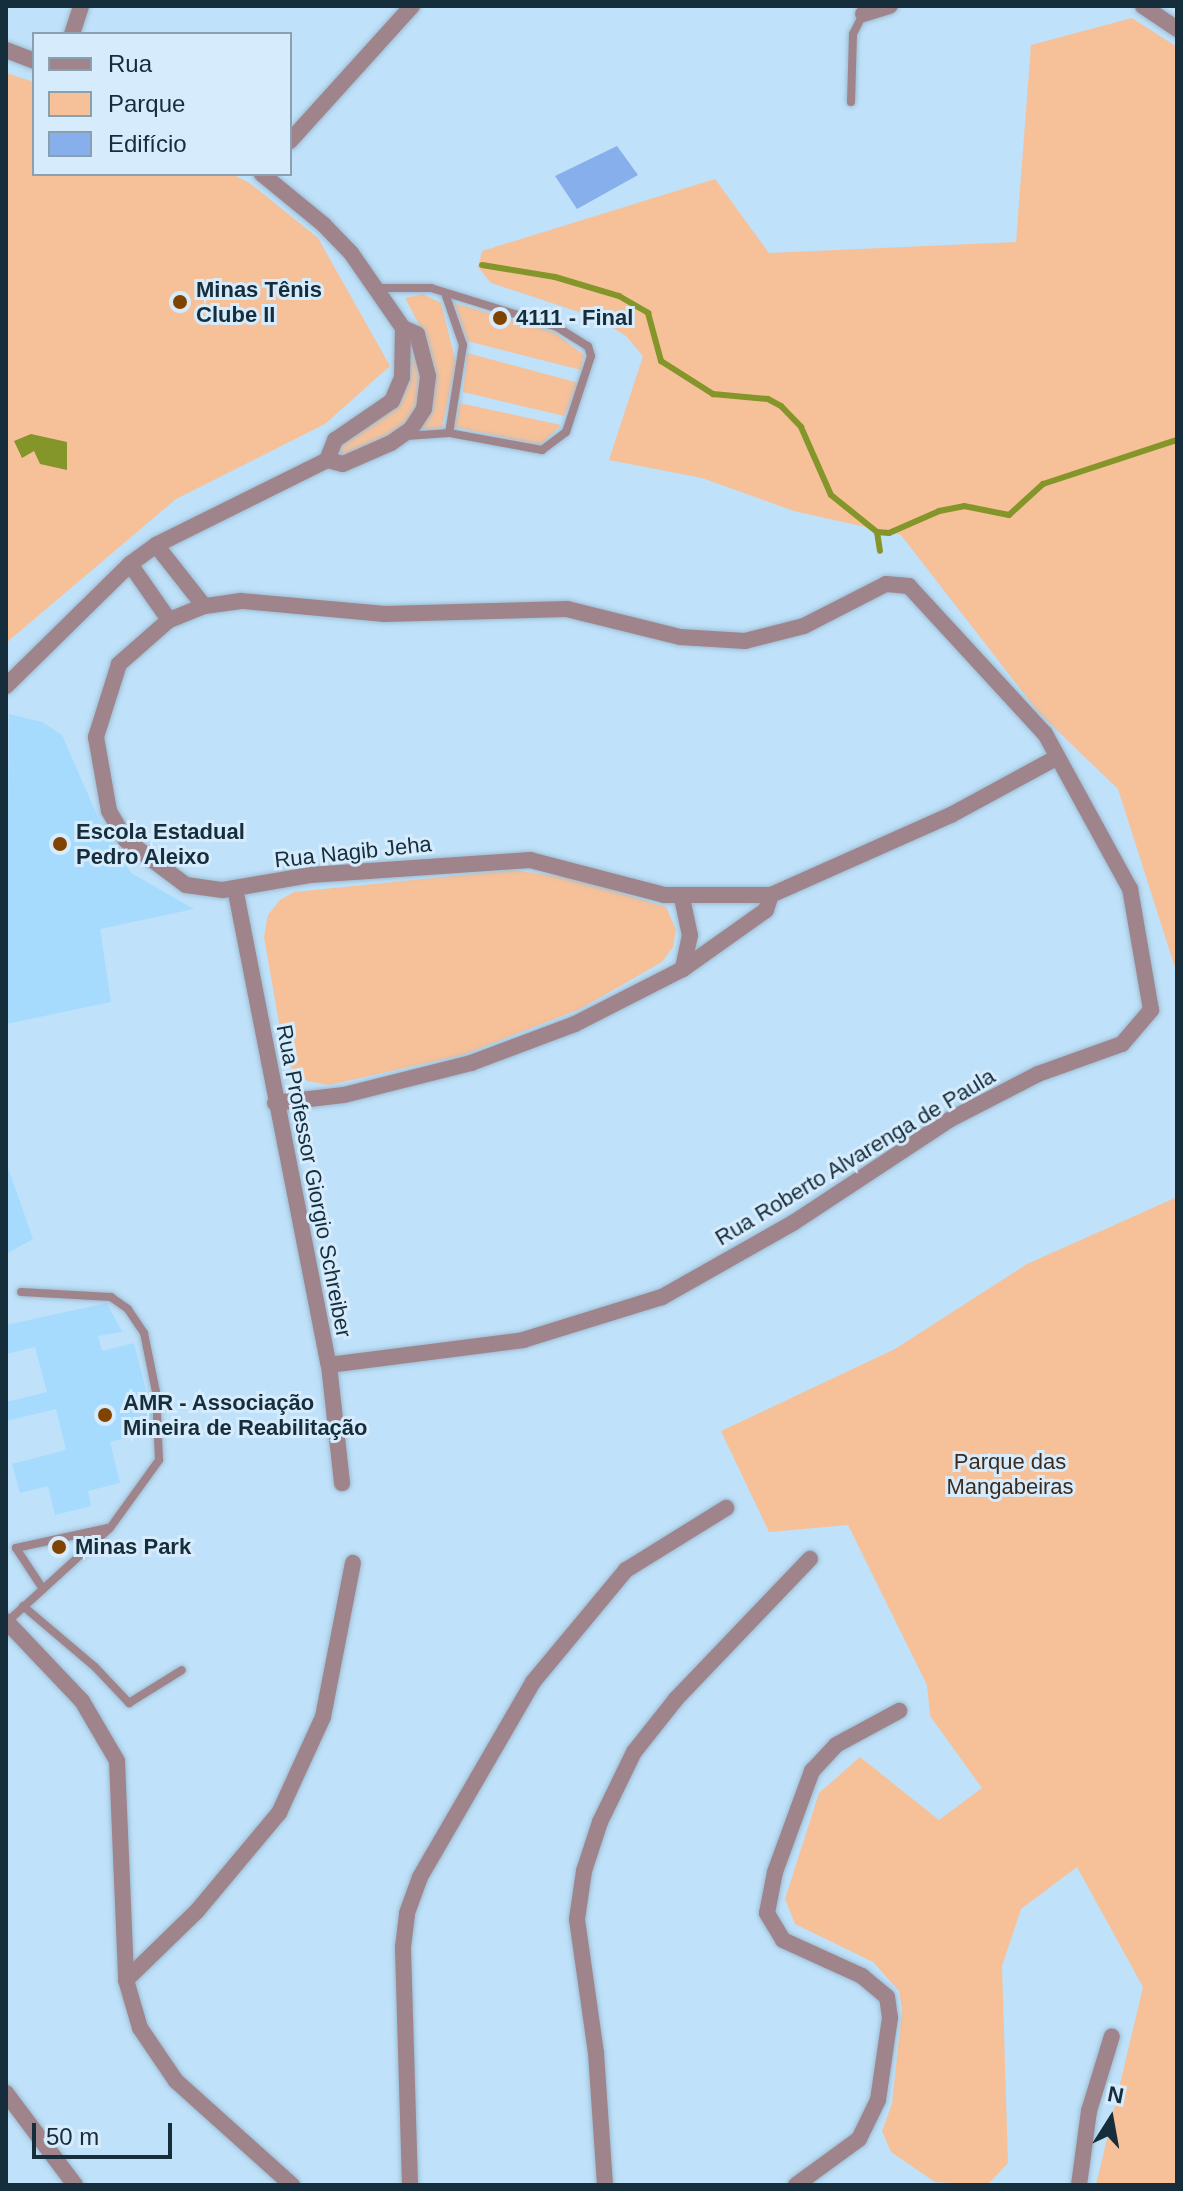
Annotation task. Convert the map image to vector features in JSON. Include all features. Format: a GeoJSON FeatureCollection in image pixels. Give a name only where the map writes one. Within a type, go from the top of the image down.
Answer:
{"type":"FeatureCollection","features":[{"type":"Feature","properties":{"kind":"street"},"geometry":{"type":"LineString","coordinates":[[73,32],[81,6]]}},
{"type":"Feature","properties":{"kind":"street"},"geometry":{"type":"LineString","coordinates":[[292,139],[412,6]]}},
{"type":"Feature","properties":{"kind":"street"},"geometry":{"type":"LineString","coordinates":[[860,9],[890,6]]}},
{"type":"Feature","properties":{"kind":"street"},"geometry":{"type":"LineString","coordinates":[[1143,6],[1177,29]]}},
{"type":"Feature","properties":{"kind":"street"},"geometry":{"type":"LineString","coordinates":[[6,50],[32,60]]}},
{"type":"Feature","properties":{"kind":"street"},"geometry":{"type":"LineString","coordinates":[[6,686],[130,564],[156,545],[327,460],[343,464],[401,436],[418,419],[429,387],[417,334],[403,328],[376,288],[323,224],[264,176]]}},
{"type":"Feature","properties":{"kind":"street"},"geometry":{"type":"LineString","coordinates":[[327,460],[335,440],[392,401],[402,377],[403,328]]}},
{"type":"Feature","properties":{"kind":"street"},"geometry":{"type":"LineString","coordinates":[[156,545],[204,606]]}},
{"type":"Feature","properties":{"kind":"street"},"geometry":{"type":"LineString","coordinates":[[130,564],[169,620]]}},
{"type":"Feature","properties":{"kind":"street","name":"Rua Roberto Alvarenga de Paula"},"geometry":{"type":"LineString","coordinates":[[169,620],[204,606],[241,601],[314,603],[385,614],[567,609],[680,637],[745,641],[804,626],[886,584],[909,586],[1045,734],[1130,889],[1151,1010],[1122,1044],[1038,1074],[949,1120],[793,1223],[662,1297],[523,1340],[329,1365]]}},
{"type":"Feature","properties":{"kind":"street","name":"Rua Nagib Jeha"},"geometry":{"type":"LineString","coordinates":[[169,620],[119,664],[96,737],[109,811],[126,840],[186,885],[235,888],[310,875],[530,860],[682,898],[771,895],[951,815],[1056,758]]}},
{"type":"Feature","properties":{"kind":"street","name":"Rua Professor Giorgio Schreiber"},"geometry":{"type":"LineString","coordinates":[[235,888],[329,1365],[342,1483]]}},
{"type":"Feature","properties":{"kind":"street","name":"Rua Nagib Jeha"},"geometry":{"type":"LineString","coordinates":[[275,1103],[344,1095],[471,1063],[575,1024],[683,969],[766,910],[771,895]]}},
{"type":"Feature","properties":{"kind":"street"},"geometry":{"type":"LineString","coordinates":[[682,898],[690,935],[683,969]]}},
{"type":"Feature","properties":{"kind":"street"},"geometry":{"type":"LineString","coordinates":[[410,2185],[403,1947],[407,1913],[420,1877],[542,1671],[626,1570],[726,1508]]}},
{"type":"Feature","properties":{"kind":"street"},"geometry":{"type":"LineString","coordinates":[[605,2185],[596,2053],[577,1919],[584,1871],[600,1822],[634,1752],[676,1699],[810,1559]]}},
{"type":"Feature","properties":{"kind":"street"},"geometry":{"type":"LineString","coordinates":[[126,1980],[197,1911],[279,1813],[323,1717],[353,1563]]}},
{"type":"Feature","properties":{"kind":"street"},"geometry":{"type":"LineString","coordinates":[[6,1621],[82,1701],[117,1761],[126,1980],[140,2028],[176,2081],[292,2185]]}},
{"type":"Feature","properties":{"kind":"street"},"geometry":{"type":"LineString","coordinates":[[796,2185],[859,2139],[878,2100],[890,2018],[887,1997],[862,1976],[783,1940],[767,1913],[775,1872],[812,1771],[836,1745],[899,1711]]}},
{"type":"Feature","properties":{"kind":"street"},"geometry":{"type":"LineString","coordinates":[[1079,2185],[1089,2111],[1112,2036]]}},
{"type":"Feature","properties":{"kind":"street"},"geometry":{"type":"LineString","coordinates":[[6,2093],[75,2185]]}},
{"type":"Feature","properties":{"kind":"lane"},"geometry":{"type":"LineString","coordinates":[[851,102],[853,34],[860,9]]}},
{"type":"Feature","properties":{"kind":"lane"},"geometry":{"type":"LineString","coordinates":[[376,288],[431,288],[446,296],[557,327],[588,346],[591,356],[566,432],[542,450],[449,433],[401,436]]}},
{"type":"Feature","properties":{"kind":"lane"},"geometry":{"type":"LineString","coordinates":[[446,296],[463,345],[449,433]]}},
{"type":"Feature","properties":{"kind":"lane"},"geometry":{"type":"LineString","coordinates":[[6,1621],[110,1528],[159,1460],[156,1392],[144,1333],[128,1309],[111,1297],[21,1292]]}},
{"type":"Feature","properties":{"kind":"lane"},"geometry":{"type":"LineString","coordinates":[[43,1589],[16,1548],[110,1528]]}},
{"type":"Feature","properties":{"kind":"lane"},"geometry":{"type":"LineString","coordinates":[[23,1606],[95,1667],[129,1703],[182,1670]]}},
{"type":"Feature","properties":{"kind":"shaded area"},"geometry":{"type":"Polygon","coordinates":[[[31,434],[67,442],[67,470],[40,464],[34,451],[22,458],[14,441],[31,434]]]}},
{"type":"Feature","properties":{"kind":"shaded area","name":"Escola Estadual Pedro Aleixo"},"geometry":{"type":"Polygon","coordinates":[[[9,714],[42,722],[62,735],[97,815],[131,873],[194,909],[100,929],[111,1002],[6,1024],[9,714]]]}},
{"type":"Feature","properties":{"kind":"shaded area"},"geometry":{"type":"Polygon","coordinates":[[[6,1162],[33,1239],[6,1254],[6,1162]]]}},
{"type":"Feature","properties":{"kind":"shaded area","name":"AMR - Associação Mineira de Reabilitação"},"geometry":{"type":"Polygon","coordinates":[[[107,1303],[122,1332],[98,1336],[102,1351],[134,1343],[156,1430],[110,1442],[120,1483],[88,1491],[91,1506],[55,1515],[48,1486],[20,1493],[12,1464],[66,1450],[56,1409],[6,1421],[6,1402],[47,1392],[35,1347],[6,1354],[6,1325],[107,1303]]]}},
{"type":"Feature","properties":{"kind":"green space"},"geometry":{"type":"Polygon","coordinates":[[[1132,18],[1177,47],[1177,974],[1118,789],[1039,713],[901,535],[794,511],[702,478],[609,460],[643,356],[626,336],[597,318],[491,283],[478,267],[482,251],[715,179],[769,253],[1016,242],[1031,45],[1132,18]]]}},
{"type":"Feature","properties":{"kind":"green space","name":"Minas Tênis Clube II"},"geometry":{"type":"Polygon","coordinates":[[[6,73],[32,81],[32,176],[236,176],[251,184],[318,238],[390,366],[325,424],[176,499],[6,643],[6,73]]]}},
{"type":"Feature","properties":{"kind":"green space"},"geometry":{"type":"Polygon","coordinates":[[[423,294],[441,303],[456,363],[442,428],[419,430],[422,330],[405,298],[423,294]]]}},
{"type":"Feature","properties":{"kind":"green space"},"geometry":{"type":"Polygon","coordinates":[[[454,303],[554,332],[584,355],[581,370],[467,341],[454,303]]]}},
{"type":"Feature","properties":{"kind":"green space"},"geometry":{"type":"Polygon","coordinates":[[[412,338],[423,387],[413,416],[398,432],[342,458],[335,456],[339,444],[397,404],[405,340],[412,338]]]}},
{"type":"Feature","properties":{"kind":"green space"},"geometry":{"type":"Polygon","coordinates":[[[467,353],[579,383],[564,416],[463,392],[467,353]]]}},
{"type":"Feature","properties":{"kind":"green space"},"geometry":{"type":"Polygon","coordinates":[[[460,403],[561,425],[541,445],[454,427],[460,403]]]}},
{"type":"Feature","properties":{"kind":"green space"},"geometry":{"type":"Polygon","coordinates":[[[513,870],[572,878],[666,907],[676,929],[673,947],[662,962],[580,1009],[463,1055],[329,1085],[307,1081],[286,1063],[264,937],[268,915],[280,900],[294,892],[513,870]]]}},
{"type":"Feature","properties":{"kind":"green space","name":"Parque das Mangabeiras"},"geometry":{"type":"Polygon","coordinates":[[[1177,1197],[1177,2185],[1096,2185],[1143,1987],[1077,1867],[1021,1909],[1002,1966],[1008,2163],[987,2185],[935,2182],[891,2152],[882,2131],[892,2104],[902,2009],[899,1991],[873,1962],[795,1924],[785,1899],[819,1793],[860,1757],[939,1820],[982,1788],[930,1716],[927,1685],[848,1525],[769,1532],[721,1431],[895,1349],[1027,1264],[1177,1197]]]}},
{"type":"Feature","properties":{"kind":"building"},"geometry":{"type":"Polygon","coordinates":[[[617,146],[638,175],[577,209],[555,176],[617,146]]]}},
{"type":"Feature","properties":{"kind":"waterway"},"geometry":{"type":"LineString","coordinates":[[482,265],[555,277],[619,296],[648,313],[661,361],[713,394],[768,399],[781,406],[801,427],[831,495],[877,532],[889,533],[939,511],[964,506],[1009,515],[1043,484],[1177,440]]}},
{"type":"Feature","properties":{"kind":"waterway"},"geometry":{"type":"LineString","coordinates":[[877,532],[880,551]]}},
{"type":"Feature","properties":{"kind":"place","name":"Minas Tênis Clube II"},"geometry":{"type":"Point","coordinates":[180,302]}},
{"type":"Feature","properties":{"kind":"place","name":"4111 - Final"},"geometry":{"type":"Point","coordinates":[500,318]}},
{"type":"Feature","properties":{"kind":"place","name":"Escola Estadual Pedro Aleixo"},"geometry":{"type":"Point","coordinates":[60,844]}},
{"type":"Feature","properties":{"kind":"place","name":"AMR - Associação Mineira de Reabilitação"},"geometry":{"type":"Point","coordinates":[105,1415]}},
{"type":"Feature","properties":{"kind":"place","name":"Minas Park"},"geometry":{"type":"Point","coordinates":[59,1547]}}]}
